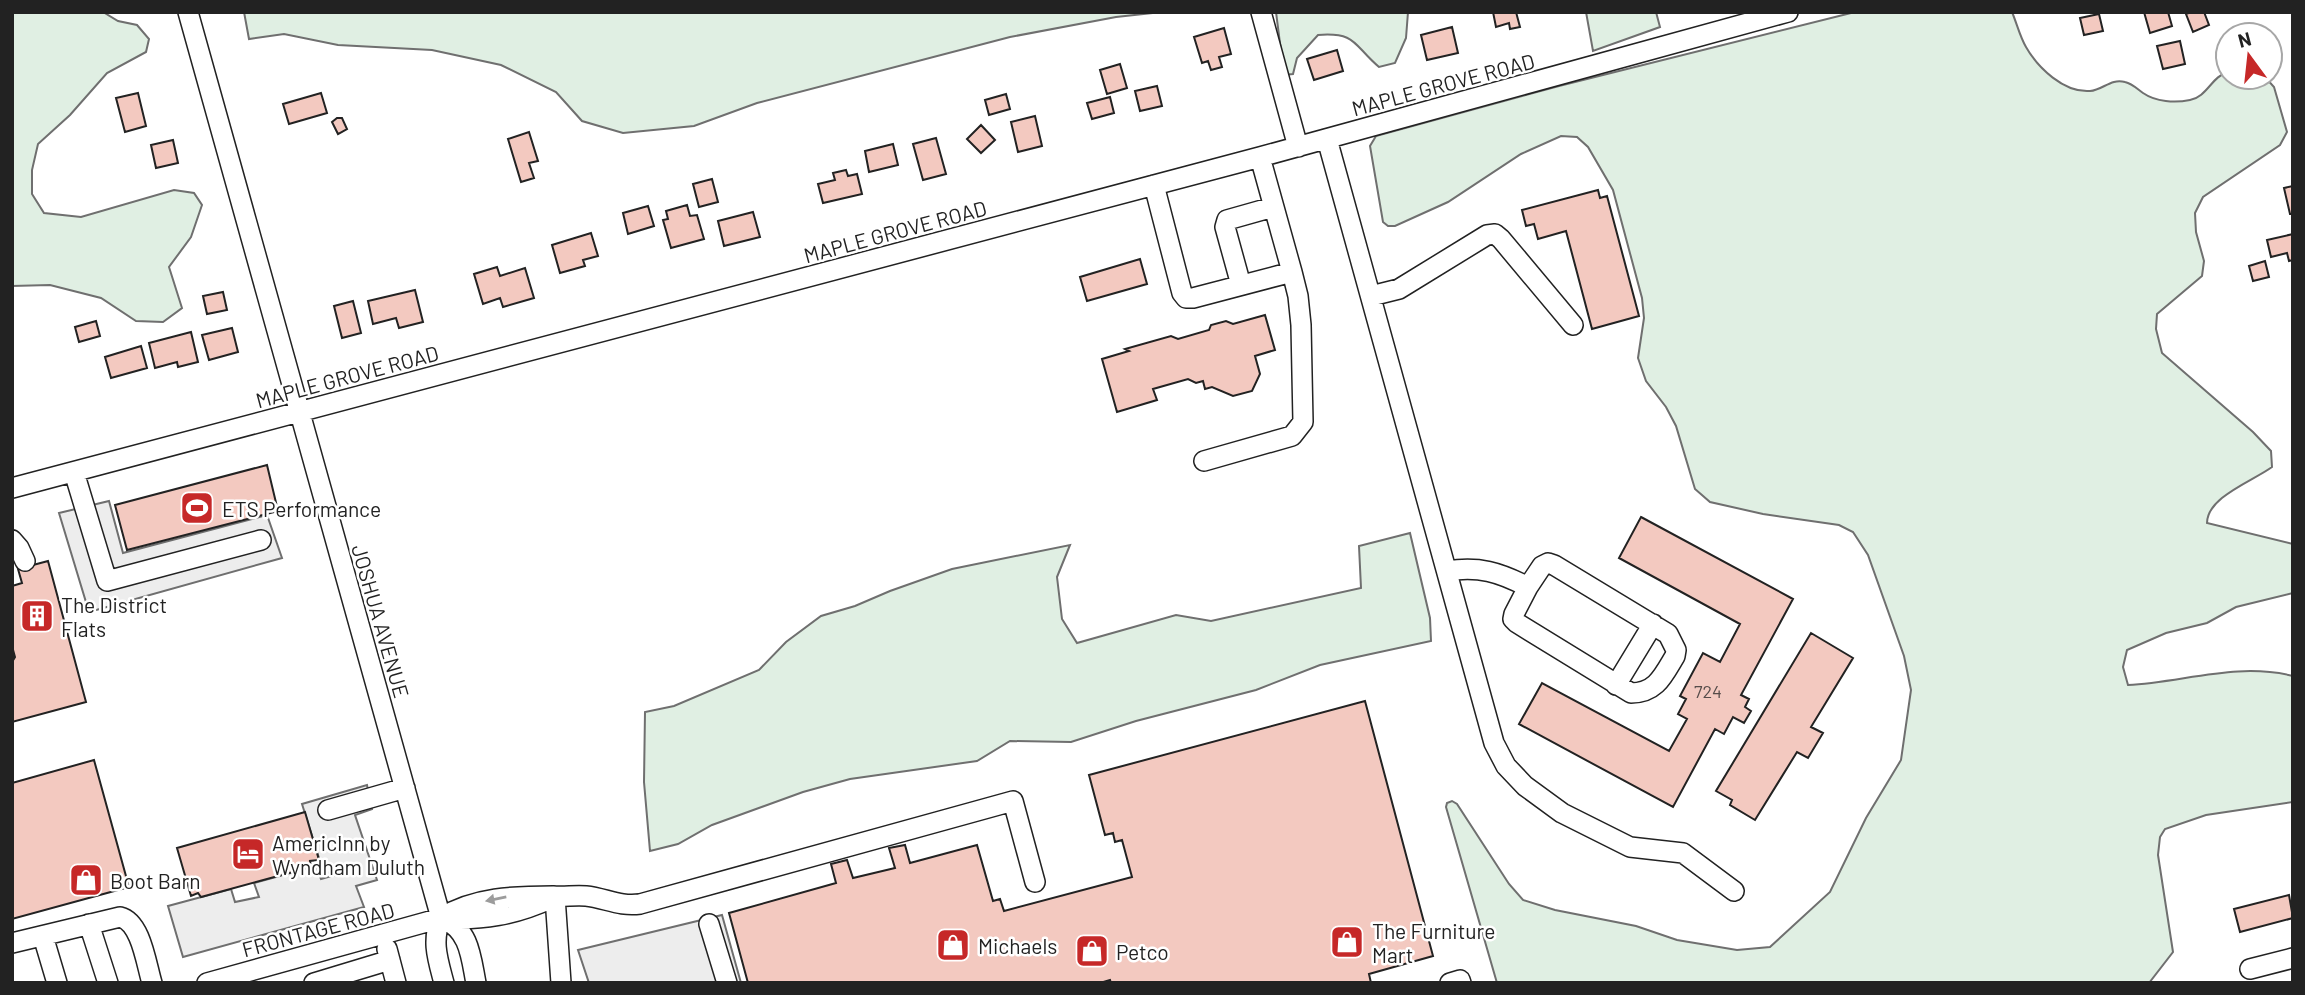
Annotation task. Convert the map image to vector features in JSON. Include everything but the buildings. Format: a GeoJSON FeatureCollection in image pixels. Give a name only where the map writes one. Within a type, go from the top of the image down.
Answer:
{"type":"FeatureCollection","features":[{"type":"Feature","properties":{"kind":"street","name":"JOSHUA AVENUE"},"geometry":{"type":"LineString","coordinates":[[188,12],[441,918],[435,946],[444,983]]}},
{"type":"Feature","properties":{"kind":"street"},"geometry":{"type":"LineString","coordinates":[[1261,12],[1298,147]]}},
{"type":"Feature","properties":{"kind":"street","name":"MAPLE GROVE ROAD"},"geometry":{"type":"LineString","coordinates":[[12,488],[1154,186],[1788,12]]}},
{"type":"Feature","properties":{"kind":"street"},"geometry":{"type":"LineString","coordinates":[[1327,139],[1494,743],[1506,766],[1525,786],[1562,813],[1630,847],[1684,853],[1734,891]]}},
{"type":"Feature","properties":{"kind":"street"},"geometry":{"type":"LineString","coordinates":[[1204,461],[1292,436],[1303,422],[1298,296],[1260,157]]}},
{"type":"Feature","properties":{"kind":"street"},"geometry":{"type":"LineString","coordinates":[[1154,186],[1182,293],[1186,298],[1292,272]]}},
{"type":"Feature","properties":{"kind":"street"},"geometry":{"type":"LineString","coordinates":[[1241,285],[1225,228],[1227,220],[1273,207]]}},
{"type":"Feature","properties":{"kind":"street"},"geometry":{"type":"LineString","coordinates":[[1371,296],[1399,289],[1487,235],[1495,234],[1573,325]]}},
{"type":"Feature","properties":{"kind":"street"},"geometry":{"type":"LineString","coordinates":[[74,472],[107,581],[261,540]]}},
{"type":"Feature","properties":{"kind":"street"},"geometry":{"type":"LineString","coordinates":[[12,540],[25,561]]}},
{"type":"Feature","properties":{"kind":"street"},"geometry":{"type":"LineString","coordinates":[[1548,563],[1653,624],[1668,634],[1676,650],[1675,656],[1654,688],[1647,692],[1631,693],[1513,619],[1528,587],[1542,566],[1548,563]]}},
{"type":"Feature","properties":{"kind":"street"},"geometry":{"type":"LineString","coordinates":[[1447,571],[1482,569],[1501,574],[1528,587]]}},
{"type":"Feature","properties":{"kind":"street"},"geometry":{"type":"LineString","coordinates":[[1616,685],[1653,624]]}},
{"type":"Feature","properties":{"kind":"street"},"geometry":{"type":"LineString","coordinates":[[328,810],[405,788]]}},
{"type":"Feature","properties":{"kind":"street","name":"FRONTAGE ROAD"},"geometry":{"type":"LineString","coordinates":[[213,982],[441,918],[461,908],[494,900],[516,896],[586,896],[624,906],[640,904],[1013,801],[1035,882]]}},
{"type":"Feature","properties":{"kind":"street"},"geometry":{"type":"LineString","coordinates":[[555,897],[561,983]]}},
{"type":"Feature","properties":{"kind":"street"},"geometry":{"type":"LineString","coordinates":[[12,943],[120,917],[128,919],[135,927],[152,983]]}},
{"type":"Feature","properties":{"kind":"street","name":"JOSHUA AVENUE"},"geometry":{"type":"LineString","coordinates":[[441,918],[452,922],[462,933],[477,983]]}},
{"type":"Feature","properties":{"kind":"street"},"geometry":{"type":"LineString","coordinates":[[709,924],[727,983]]}},
{"type":"Feature","properties":{"kind":"street"},"geometry":{"type":"LineString","coordinates":[[89,925],[108,983]]}},
{"type":"Feature","properties":{"kind":"street"},"geometry":{"type":"LineString","coordinates":[[383,934],[396,983]]}},
{"type":"Feature","properties":{"kind":"street"},"geometry":{"type":"LineString","coordinates":[[43,936],[57,983]]}},
{"type":"Feature","properties":{"kind":"street"},"geometry":{"type":"LineString","coordinates":[[2250,969],[2293,958]]}},
{"type":"Feature","properties":{"kind":"street"},"geometry":{"type":"LineString","coordinates":[[314,983],[336,979],[390,960]]}},
{"type":"Feature","properties":{"kind":"street"},"geometry":{"type":"LineString","coordinates":[[1450,983],[1460,980],[1461,983]]}},
{"type":"Feature","properties":{"kind":"green space"},"geometry":{"type":"Polygon","coordinates":[[[12,12],[103,12],[118,21],[137,25],[149,39],[146,52],[107,73],[70,115],[38,144],[32,170],[32,194],[44,213],[81,217],[174,190],[194,193],[202,205],[191,237],[169,267],[182,308],[163,322],[136,321],[101,298],[50,285],[12,286],[12,12]]]}},
{"type":"Feature","properties":{"kind":"green space"},"geometry":{"type":"Polygon","coordinates":[[[244,12],[1162,12],[1116,17],[1010,37],[757,103],[694,126],[623,133],[582,121],[556,92],[501,65],[432,50],[338,45],[284,34],[249,39],[244,12]]]}},
{"type":"Feature","properties":{"kind":"green space"},"geometry":{"type":"Polygon","coordinates":[[[1276,12],[1408,12],[1406,38],[1395,63],[1379,67],[1348,38],[1318,35],[1297,58],[1293,74],[1284,75],[1276,12]]]}},
{"type":"Feature","properties":{"kind":"green space"},"geometry":{"type":"Polygon","coordinates":[[[1586,12],[1656,12],[1660,27],[1593,51],[1586,12]]]}},
{"type":"Feature","properties":{"kind":"green space"},"geometry":{"type":"Polygon","coordinates":[[[1855,12],[2012,12],[2024,43],[2037,63],[2053,78],[2080,91],[2095,90],[2120,81],[2154,98],[2184,101],[2201,95],[2214,82],[2214,91],[2275,91],[2287,132],[2280,145],[2203,197],[2195,213],[2196,232],[2204,261],[2202,276],[2157,314],[2156,329],[2162,353],[2271,451],[2272,467],[2232,490],[2214,505],[2207,523],[2293,544],[2293,593],[2236,607],[2207,623],[2166,633],[2127,650],[2123,667],[2128,685],[2231,672],[2272,672],[2293,676],[2293,802],[2206,815],[2165,829],[2160,837],[2158,855],[2173,952],[2149,983],[1497,983],[1447,803],[1452,801],[1457,804],[1509,884],[1523,900],[1555,910],[1636,926],[1677,940],[1737,950],[1770,947],[1830,892],[1866,818],[1901,760],[1911,690],[1904,656],[1868,555],[1853,532],[1839,525],[1763,514],[1710,502],[1695,489],[1676,426],[1666,407],[1646,381],[1638,358],[1644,318],[1642,298],[1613,190],[1588,147],[1577,137],[1561,136],[1521,154],[1448,202],[1395,226],[1388,226],[1383,222],[1370,146],[1376,136],[1559,86],[1855,12]]]}},
{"type":"Feature","properties":{"kind":"green space"},"geometry":{"type":"Polygon","coordinates":[[[1410,533],[1430,618],[1431,641],[1320,665],[1256,690],[1136,721],[1071,742],[1010,741],[977,761],[850,779],[803,792],[712,825],[678,844],[650,851],[644,782],[645,712],[674,706],[759,670],[786,642],[821,616],[952,569],[1070,545],[1057,577],[1062,619],[1077,643],[1176,615],[1211,621],[1361,588],[1359,546],[1410,533]]]}},
{"type":"Feature","properties":{"kind":"shaded area"},"geometry":{"type":"Polygon","coordinates":[[[109,501],[123,553],[267,515],[282,558],[89,612],[59,513],[109,501]]]}},
{"type":"Feature","properties":{"kind":"shaded area"},"geometry":{"type":"Polygon","coordinates":[[[367,785],[372,809],[355,815],[377,880],[356,886],[364,907],[183,957],[168,906],[231,889],[235,902],[259,897],[254,883],[316,866],[321,879],[335,875],[334,871],[324,874],[302,804],[367,785]]]}},
{"type":"Feature","properties":{"kind":"shaded area"},"geometry":{"type":"Polygon","coordinates":[[[722,915],[741,983],[589,983],[578,950],[722,915]]]}},
{"type":"Feature","properties":{"kind":"place","name":"ETS Performance"},"geometry":{"type":"Point","coordinates":[197,508]}},
{"type":"Feature","properties":{"kind":"place","name":"The District Flats"},"geometry":{"type":"Point","coordinates":[37,616]}},
{"type":"Feature","properties":{"kind":"place","name":"AmericInn by Wyndham Duluth"},"geometry":{"type":"Point","coordinates":[248,854]}},
{"type":"Feature","properties":{"kind":"place","name":"Boot Barn"},"geometry":{"type":"Point","coordinates":[86,880]}},
{"type":"Feature","properties":{"kind":"place","name":"The Furniture Mart"},"geometry":{"type":"Point","coordinates":[1347,942]}},
{"type":"Feature","properties":{"kind":"place","name":"Michaels"},"geometry":{"type":"Point","coordinates":[953,945]}},
{"type":"Feature","properties":{"kind":"place","name":"Petco"},"geometry":{"type":"Point","coordinates":[1092,951]}}]}
